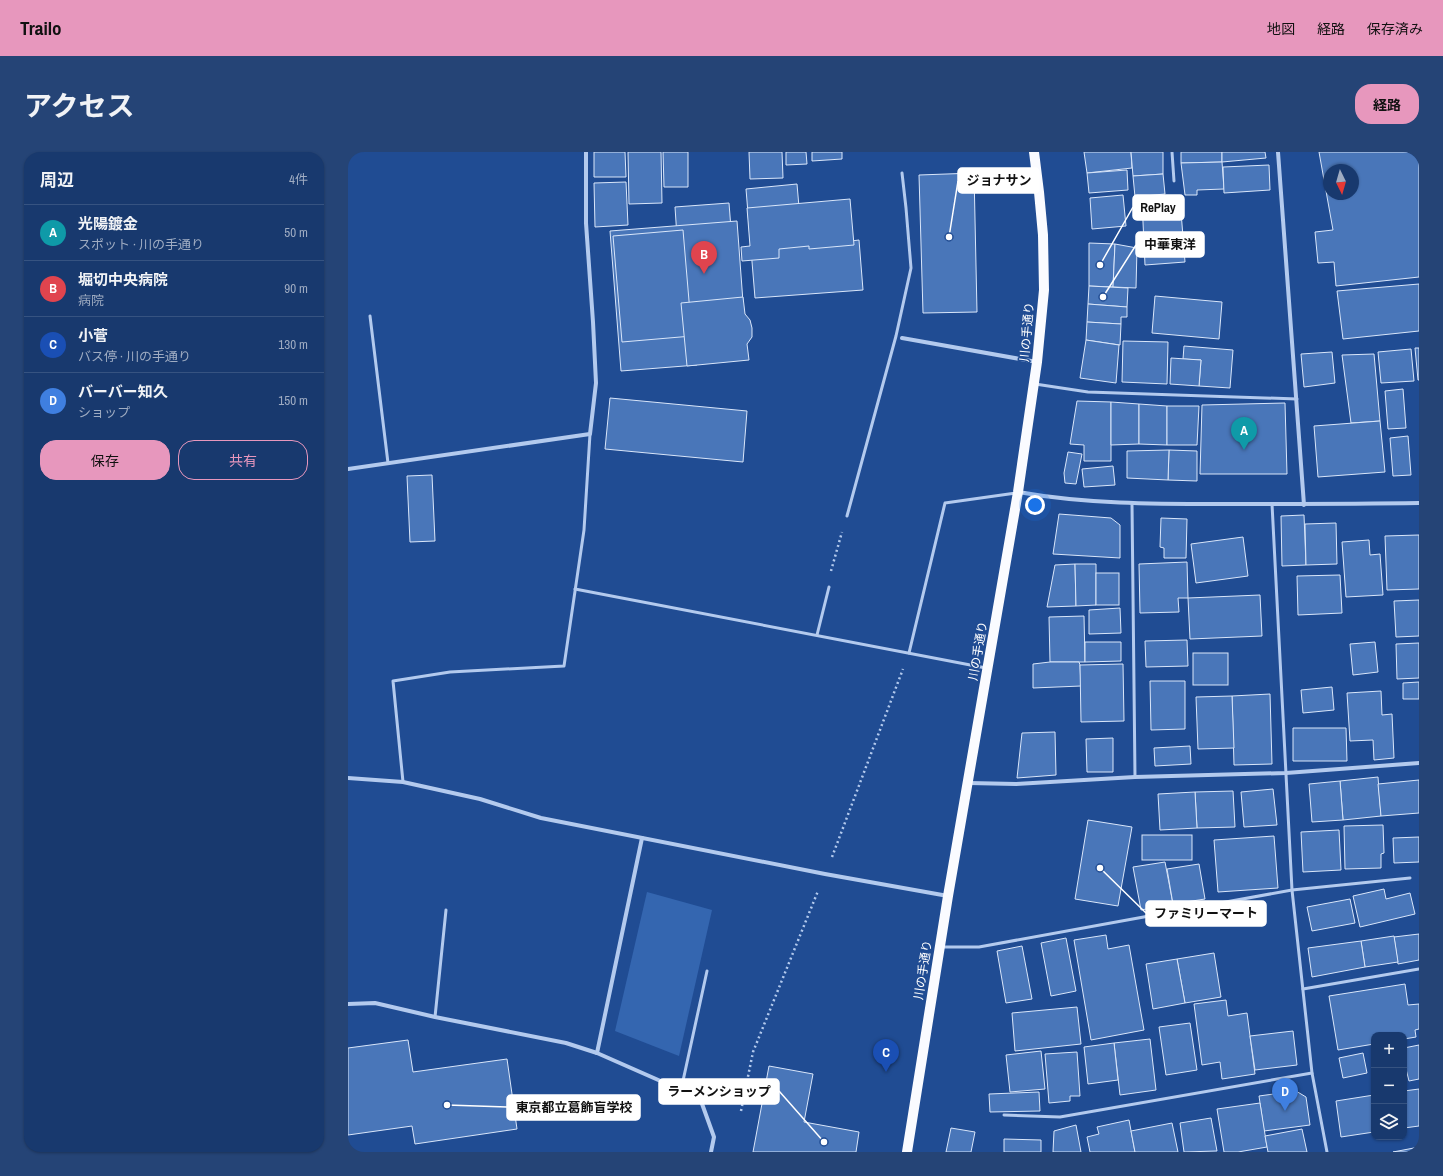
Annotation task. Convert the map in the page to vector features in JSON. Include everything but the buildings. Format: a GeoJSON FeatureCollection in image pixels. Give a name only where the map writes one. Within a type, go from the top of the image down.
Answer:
{"type":"FeatureCollection","features":[{"type":"Feature","properties":{"kind":"main road","name":"川の手通り"},"geometry":{"type":"LineString","coordinates":[[907,1152],[948,896],[969,783],[1018,492],[1037,362],[1044,290],[1043,235],[1040,192],[1034,152]]}},
{"type":"Feature","properties":{"kind":"street"},"geometry":{"type":"LineString","coordinates":[[348,469],[590,434],[596,383],[586,223],[586,152]]}},
{"type":"Feature","properties":{"kind":"street"},"geometry":{"type":"LineString","coordinates":[[1278,152],[1304,504]]}},
{"type":"Feature","properties":{"kind":"street"},"geometry":{"type":"LineString","coordinates":[[902,338],[1037,362]]}},
{"type":"Feature","properties":{"kind":"street"},"geometry":{"type":"LineString","coordinates":[[1018,492],[1049,498],[1132,504],[1419,503]]}},
{"type":"Feature","properties":{"kind":"street"},"geometry":{"type":"LineString","coordinates":[[969,783],[1016,784],[1135,777],[1286,773],[1419,763]]}},
{"type":"Feature","properties":{"kind":"street"},"geometry":{"type":"LineString","coordinates":[[348,778],[403,782],[480,799],[541,818],[825,874],[948,896]]}},
{"type":"Feature","properties":{"kind":"street"},"geometry":{"type":"LineString","coordinates":[[597,1053],[642,838]]}},
{"type":"Feature","properties":{"kind":"street"},"geometry":{"type":"LineString","coordinates":[[348,1004],[375,1003],[435,1017],[566,1043],[597,1053],[681,1090],[701,1101],[714,1137],[711,1152]]}},
{"type":"Feature","properties":{"kind":"lane"},"geometry":{"type":"LineString","coordinates":[[1172,152],[1174,181]]}},
{"type":"Feature","properties":{"kind":"lane"},"geometry":{"type":"LineString","coordinates":[[847,516],[896,336],[911,268],[902,173]]}},
{"type":"Feature","properties":{"kind":"lane"},"geometry":{"type":"LineString","coordinates":[[370,316],[388,463]]}},
{"type":"Feature","properties":{"kind":"lane"},"geometry":{"type":"LineString","coordinates":[[896,336],[902,338]]}},
{"type":"Feature","properties":{"kind":"lane"},"geometry":{"type":"LineString","coordinates":[[1034,384],[1088,392],[1297,399]]}},
{"type":"Feature","properties":{"kind":"lane"},"geometry":{"type":"LineString","coordinates":[[403,782],[393,681],[450,672],[564,666],[584,530],[590,434]]}},
{"type":"Feature","properties":{"kind":"lane"},"geometry":{"type":"LineString","coordinates":[[909,653],[945,503],[1018,492]]}},
{"type":"Feature","properties":{"kind":"lane"},"geometry":{"type":"LineString","coordinates":[[1132,504],[1135,777]]}},
{"type":"Feature","properties":{"kind":"lane"},"geometry":{"type":"LineString","coordinates":[[1272,504],[1292,890],[1312,1073],[1327,1152]]}},
{"type":"Feature","properties":{"kind":"lane"},"geometry":{"type":"LineString","coordinates":[[817,635],[829,587]]}},
{"type":"Feature","properties":{"kind":"lane"},"geometry":{"type":"LineString","coordinates":[[575,589],[988,668]]}},
{"type":"Feature","properties":{"kind":"lane"},"geometry":{"type":"LineString","coordinates":[[940,947],[978,947],[1292,890],[1410,878]]}},
{"type":"Feature","properties":{"kind":"lane"},"geometry":{"type":"LineString","coordinates":[[435,1017],[446,910]]}},
{"type":"Feature","properties":{"kind":"lane"},"geometry":{"type":"LineString","coordinates":[[1303,989],[1419,970]]}},
{"type":"Feature","properties":{"kind":"lane"},"geometry":{"type":"LineString","coordinates":[[681,1090],[707,971]]}},
{"type":"Feature","properties":{"kind":"lane"},"geometry":{"type":"LineString","coordinates":[[1004,1115],[1060,1117],[1312,1073]]}},
{"type":"Feature","properties":{"kind":"path"},"geometry":{"type":"LineString","coordinates":[[829,587],[828,580],[847,516]]}},
{"type":"Feature","properties":{"kind":"shaded area"},"geometry":{"type":"Polygon","coordinates":[[[647,892],[712,910],[679,1056],[615,1031],[647,892]]]}},
{"type":"Feature","properties":{"kind":"place","name":"ジョナサン"},"geometry":{"type":"Point","coordinates":[949,237]}},
{"type":"Feature","properties":{"kind":"place","name":"RePlay"},"geometry":{"type":"Point","coordinates":[1100,265]}},
{"type":"Feature","properties":{"kind":"place","name":"堀切中央病院"},"geometry":{"type":"Point","coordinates":[704,274]}},
{"type":"Feature","properties":{"kind":"place","name":"中華東洋"},"geometry":{"type":"Point","coordinates":[1103,297]}},
{"type":"Feature","properties":{"kind":"place","name":"光陽鍍金"},"geometry":{"type":"Point","coordinates":[1244,450]}},
{"type":"Feature","properties":{"kind":"place","name":"ファミリーマート"},"geometry":{"type":"Point","coordinates":[1100,868]}},
{"type":"Feature","properties":{"kind":"place","name":"小菅"},"geometry":{"type":"Point","coordinates":[886,1072]}},
{"type":"Feature","properties":{"kind":"place","name":"東京都立葛飾盲学校"},"geometry":{"type":"Point","coordinates":[447,1105]}},
{"type":"Feature","properties":{"kind":"place","name":"バーバー知久"},"geometry":{"type":"Point","coordinates":[1285,1111]}},
{"type":"Feature","properties":{"kind":"place","name":"ラーメンショップ"},"geometry":{"type":"Point","coordinates":[824,1142]}}]}
